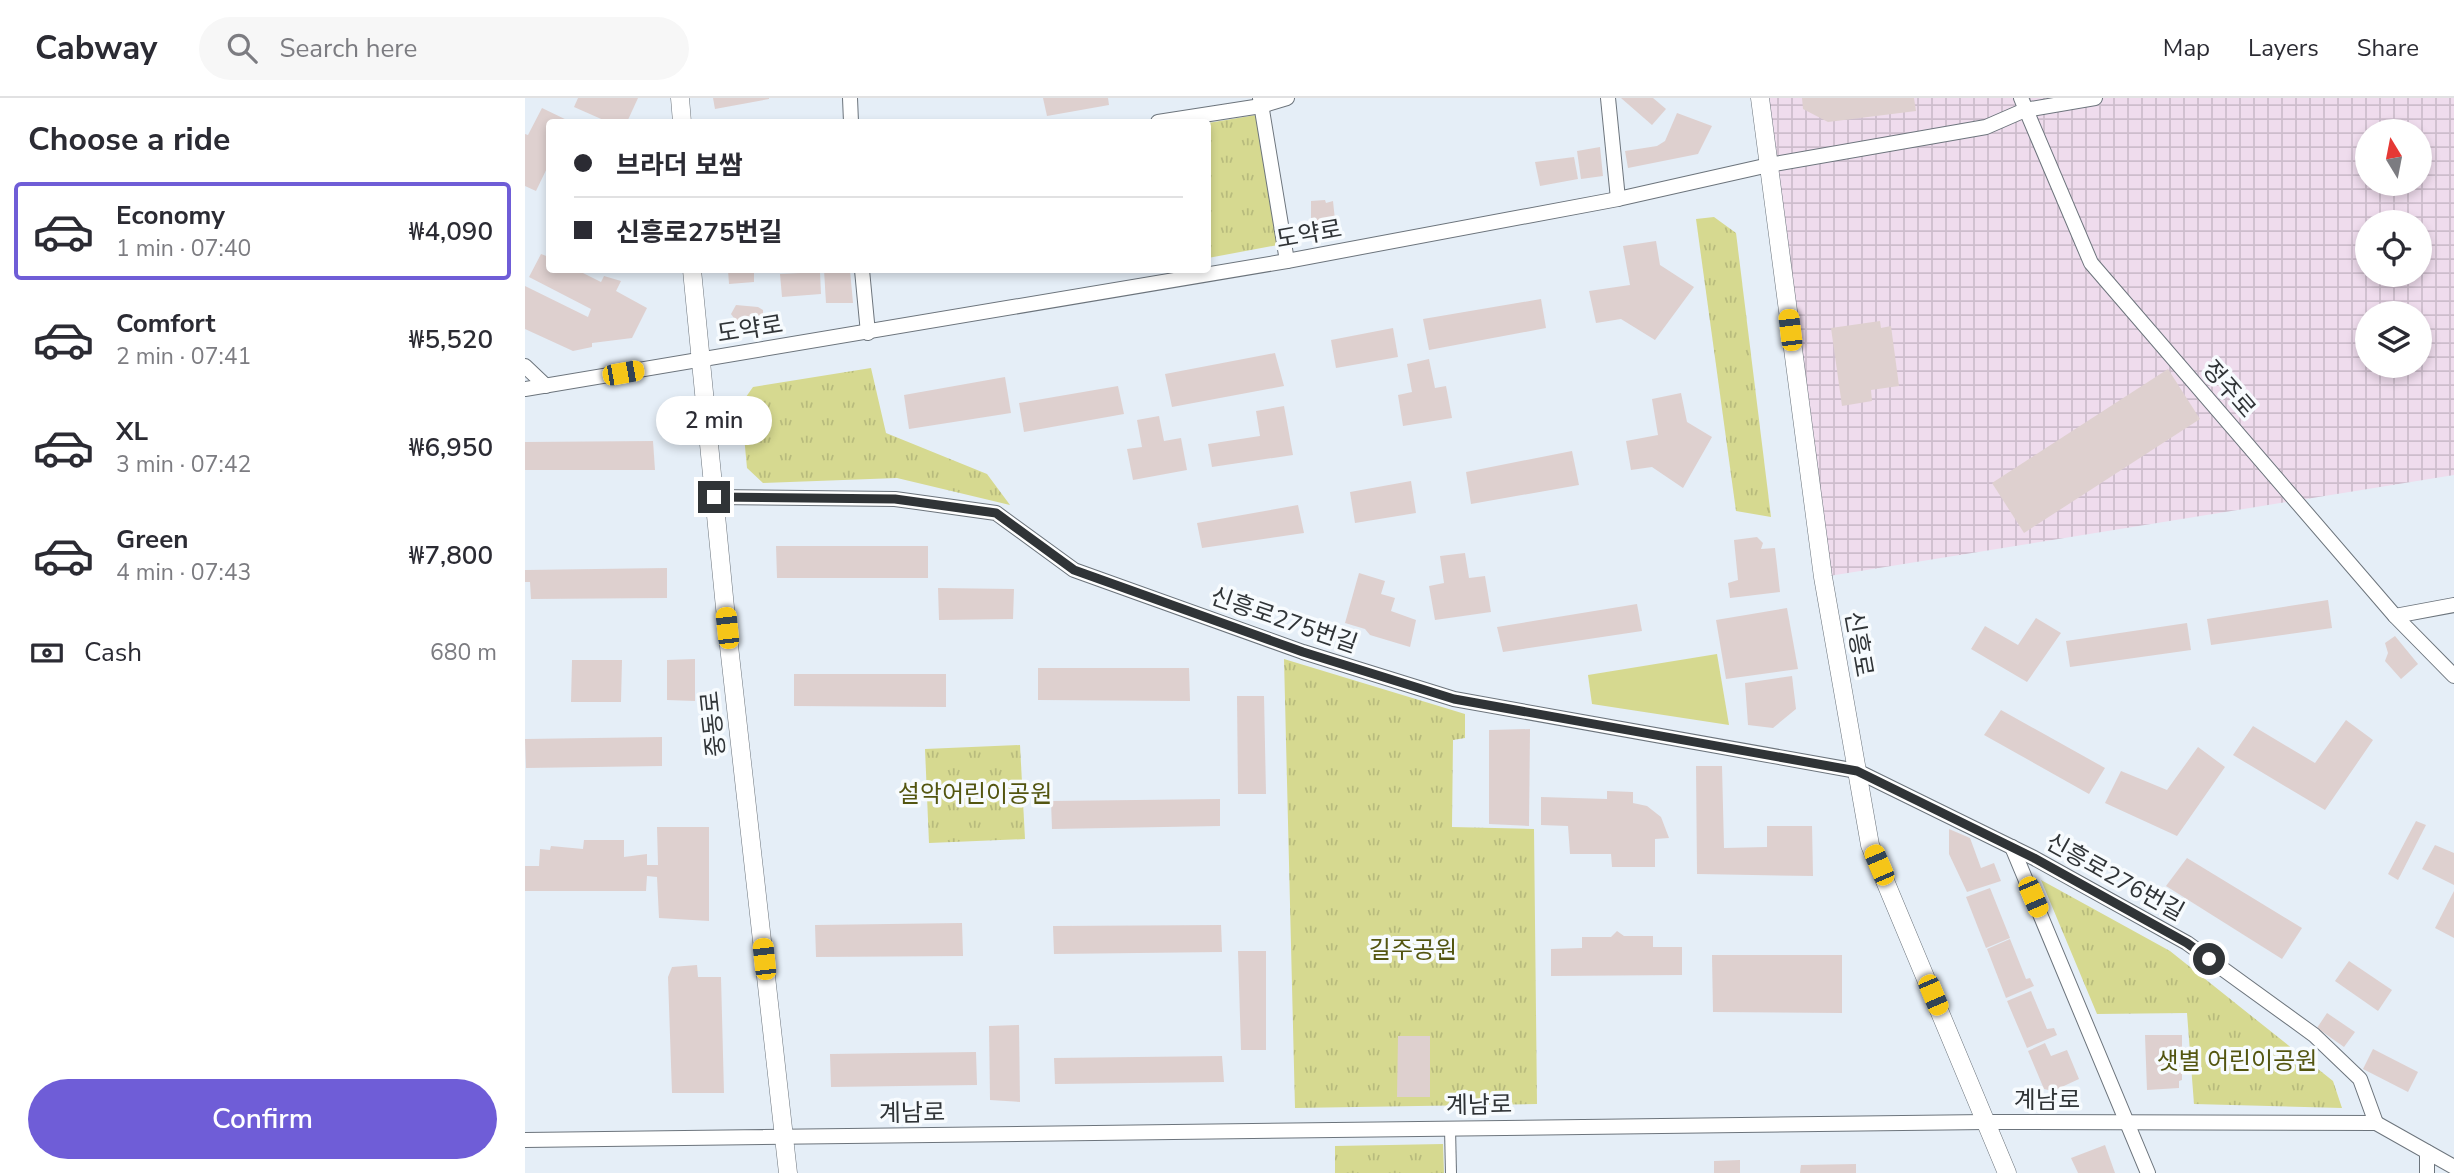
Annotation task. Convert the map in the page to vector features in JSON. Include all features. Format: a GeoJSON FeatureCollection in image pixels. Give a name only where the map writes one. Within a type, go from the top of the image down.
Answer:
{"type":"FeatureCollection","features":[{"type":"Feature","properties":{"kind":"street"},"geometry":{"type":"LineString","coordinates":[[680,98],[682,119]]}},
{"type":"Feature","properties":{"kind":"street"},"geometry":{"type":"LineString","coordinates":[[850,98],[851,119]]}},
{"type":"Feature","properties":{"kind":"street"},"geometry":{"type":"LineString","coordinates":[[1173,119],[1287,98]]}},
{"type":"Feature","properties":{"kind":"street"},"geometry":{"type":"LineString","coordinates":[[1608,98],[1618,199]]}},
{"type":"Feature","properties":{"kind":"street","name":"신흥로"},"geometry":{"type":"LineString","coordinates":[[1760,98],[1823,577],[1870,845],[2007,1173]]}},
{"type":"Feature","properties":{"kind":"street","name":"도약로"},"geometry":{"type":"LineString","coordinates":[[525,389],[868,334],[1287,261],[1618,199],[1769,165],[1986,127],[2023,104],[2095,98]]}},
{"type":"Feature","properties":{"kind":"street"},"geometry":{"type":"LineString","coordinates":[[1261,102],[1287,261]]}},
{"type":"Feature","properties":{"kind":"street","name":"정주로"},"geometry":{"type":"LineString","coordinates":[[2023,104],[2091,263],[2395,616],[2454,676]]}},
{"type":"Feature","properties":{"kind":"street","name":"중동로"},"geometry":{"type":"LineString","coordinates":[[692,273],[788,1173]]}},
{"type":"Feature","properties":{"kind":"street"},"geometry":{"type":"LineString","coordinates":[[862,273],[868,334]]}},
{"type":"Feature","properties":{"kind":"street"},"geometry":{"type":"LineString","coordinates":[[525,366],[546,386]]}},
{"type":"Feature","properties":{"kind":"street","name":"신흥로275번길"},"geometry":{"type":"LineString","coordinates":[[714,497],[895,499],[996,513],[1074,570],[1303,652],[1454,699],[1857,771]]}},
{"type":"Feature","properties":{"kind":"street"},"geometry":{"type":"LineString","coordinates":[[2395,616],[2454,605]]}},
{"type":"Feature","properties":{"kind":"street","name":"신흥로276번길"},"geometry":{"type":"LineString","coordinates":[[1857,771],[2012,847],[2187,943],[2314,1035],[2360,1079],[2375,1123]]}},
{"type":"Feature","properties":{"kind":"street"},"geometry":{"type":"LineString","coordinates":[[2012,847],[2148,1173]]}},
{"type":"Feature","properties":{"kind":"street","name":"계남로"},"geometry":{"type":"LineString","coordinates":[[525,1140],[1986,1122],[2375,1123],[2454,1167]]}},
{"type":"Feature","properties":{"kind":"street"},"geometry":{"type":"LineString","coordinates":[[1450,1128],[1451,1173]]}},
{"type":"Feature","properties":{"kind":"street"},"geometry":{"type":"LineString","coordinates":[[2427,1152],[2427,1173]]}},
{"type":"Feature","properties":{"kind":"shaded area"},"geometry":{"type":"Polygon","coordinates":[[[1760,98],[2454,98],[2454,475],[1823,577],[1760,98]]]}},
{"type":"Feature","properties":{"kind":"green space"},"geometry":{"type":"Polygon","coordinates":[[[1256,115],[1278,245],[1211,257],[1211,122],[1256,115]]]}},
{"type":"Feature","properties":{"kind":"green space"},"geometry":{"type":"Polygon","coordinates":[[[1714,217],[1736,233],[1771,517],[1736,511],[1696,219],[1714,217]]]}},
{"type":"Feature","properties":{"kind":"green space"},"geometry":{"type":"Polygon","coordinates":[[[871,368],[886,433],[987,474],[1010,505],[897,478],[763,483],[747,468],[741,404],[753,387],[871,368]]]}},
{"type":"Feature","properties":{"kind":"green space"},"geometry":{"type":"Polygon","coordinates":[[[1717,654],[1729,725],[1592,704],[1588,675],[1717,654]]]}},
{"type":"Feature","properties":{"kind":"green space","name":"길주공원"},"geometry":{"type":"Polygon","coordinates":[[[1284,659],[1465,714],[1465,738],[1453,740],[1452,827],[1534,829],[1537,1104],[1295,1108],[1284,659]]]}},
{"type":"Feature","properties":{"kind":"green space","name":"설악어린이공원"},"geometry":{"type":"Polygon","coordinates":[[[1020,745],[1025,839],[929,843],[925,749],[1020,745]]]}},
{"type":"Feature","properties":{"kind":"green space","name":"샛별 어린이공원"},"geometry":{"type":"Polygon","coordinates":[[[2041,880],[2170,951],[2333,1081],[2342,1108],[2194,1104],[2187,1013],[2097,1014],[2041,880]]]}},
{"type":"Feature","properties":{"kind":"green space"},"geometry":{"type":"Polygon","coordinates":[[[1443,1144],[1444,1173],[1335,1173],[1335,1146],[1443,1144]]]}},
{"type":"Feature","properties":{"kind":"building"},"geometry":{"type":"Polygon","coordinates":[[[578,98],[638,98],[628,119],[601,119],[574,107],[578,98]]]}},
{"type":"Feature","properties":{"kind":"building"},"geometry":{"type":"Polygon","coordinates":[[[713,98],[769,98],[769,99],[715,109],[713,98]]]}},
{"type":"Feature","properties":{"kind":"building"},"geometry":{"type":"Polygon","coordinates":[[[1043,98],[1108,98],[1109,105],[1047,116],[1043,98]]]}},
{"type":"Feature","properties":{"kind":"building"},"geometry":{"type":"Polygon","coordinates":[[[1621,98],[1653,98],[1666,109],[1652,125],[1621,98]]]}},
{"type":"Feature","properties":{"kind":"building"},"geometry":{"type":"Polygon","coordinates":[[[1802,98],[1914,98],[1916,111],[1828,122],[1803,109],[1802,98]]]}},
{"type":"Feature","properties":{"kind":"building"},"geometry":{"type":"Polygon","coordinates":[[[542,108],[565,119],[546,119],[546,170],[536,191],[525,186],[525,134],[528,135],[542,108]]]}},
{"type":"Feature","properties":{"kind":"building"},"geometry":{"type":"Polygon","coordinates":[[[1677,113],[1712,126],[1698,154],[1628,168],[1625,151],[1657,146],[1665,141],[1677,113]]]}},
{"type":"Feature","properties":{"kind":"building"},"geometry":{"type":"Polygon","coordinates":[[[1600,147],[1603,176],[1581,179],[1577,151],[1600,147]]]}},
{"type":"Feature","properties":{"kind":"building"},"geometry":{"type":"Polygon","coordinates":[[[1574,157],[1578,179],[1540,186],[1535,162],[1574,157]]]}},
{"type":"Feature","properties":{"kind":"building"},"geometry":{"type":"Polygon","coordinates":[[[1325,200],[1326,203],[1333,201],[1335,220],[1311,223],[1311,201],[1325,200]]]}},
{"type":"Feature","properties":{"kind":"building"},"geometry":{"type":"Polygon","coordinates":[[[1656,241],[1660,265],[1694,287],[1655,340],[1621,319],[1596,323],[1589,291],[1630,285],[1623,246],[1656,241]]]}},
{"type":"Feature","properties":{"kind":"building"},"geometry":{"type":"Polygon","coordinates":[[[541,254],[546,256],[546,273],[583,273],[601,282],[604,276],[621,281],[616,291],[647,308],[632,338],[592,343],[592,347],[573,351],[525,329],[525,286],[588,317],[591,309],[529,277],[541,254]]]}},
{"type":"Feature","properties":{"kind":"building"},"geometry":{"type":"Polygon","coordinates":[[[728,273],[754,273],[754,282],[729,284],[728,273]]]}},
{"type":"Feature","properties":{"kind":"building"},"geometry":{"type":"Polygon","coordinates":[[[820,273],[821,294],[782,297],[780,274],[820,273]]]}},
{"type":"Feature","properties":{"kind":"building"},"geometry":{"type":"Polygon","coordinates":[[[824,273],[850,273],[853,303],[826,303],[824,273]]]}},
{"type":"Feature","properties":{"kind":"building"},"geometry":{"type":"Polygon","coordinates":[[[1541,299],[1546,328],[1429,350],[1423,319],[1541,299]]]}},
{"type":"Feature","properties":{"kind":"building"},"geometry":{"type":"Polygon","coordinates":[[[736,305],[758,307],[763,310],[763,319],[736,321],[731,314],[736,305]]]}},
{"type":"Feature","properties":{"kind":"building"},"geometry":{"type":"Polygon","coordinates":[[[1880,321],[1881,328],[1891,326],[1899,386],[1871,390],[1872,401],[1842,406],[1831,328],[1880,321]]]}},
{"type":"Feature","properties":{"kind":"building"},"geometry":{"type":"Polygon","coordinates":[[[1393,328],[1398,357],[1336,368],[1331,340],[1393,328]]]}},
{"type":"Feature","properties":{"kind":"building"},"geometry":{"type":"Polygon","coordinates":[[[1275,353],[1284,386],[1172,407],[1165,374],[1275,353]]]}},
{"type":"Feature","properties":{"kind":"building"},"geometry":{"type":"Polygon","coordinates":[[[1429,359],[1435,388],[1446,386],[1452,418],[1403,426],[1398,395],[1412,392],[1407,364],[1429,359]]]}},
{"type":"Feature","properties":{"kind":"building"},"geometry":{"type":"Polygon","coordinates":[[[2168,369],[2200,419],[2024,533],[1992,483],[2168,369]]]}},
{"type":"Feature","properties":{"kind":"building"},"geometry":{"type":"Polygon","coordinates":[[[1005,377],[1011,413],[909,429],[904,395],[1005,377]]]}},
{"type":"Feature","properties":{"kind":"building"},"geometry":{"type":"Polygon","coordinates":[[[1118,386],[1124,414],[1024,432],[1019,403],[1118,386]]]}},
{"type":"Feature","properties":{"kind":"building"},"geometry":{"type":"Polygon","coordinates":[[[1681,393],[1687,422],[1712,437],[1683,488],[1652,467],[1631,470],[1626,441],[1658,435],[1652,399],[1681,393]]]}},
{"type":"Feature","properties":{"kind":"building"},"geometry":{"type":"Polygon","coordinates":[[[1284,406],[1293,455],[1212,467],[1208,444],[1260,436],[1256,411],[1284,406]]]}},
{"type":"Feature","properties":{"kind":"building"},"geometry":{"type":"Polygon","coordinates":[[[1159,416],[1164,441],[1181,438],[1187,470],[1133,480],[1127,449],[1142,447],[1137,420],[1159,416]]]}},
{"type":"Feature","properties":{"kind":"building"},"geometry":{"type":"Polygon","coordinates":[[[653,441],[655,470],[525,470],[525,442],[653,441]]]}},
{"type":"Feature","properties":{"kind":"building"},"geometry":{"type":"Polygon","coordinates":[[[1572,451],[1579,485],[1471,504],[1466,472],[1572,451]]]}},
{"type":"Feature","properties":{"kind":"building"},"geometry":{"type":"Polygon","coordinates":[[[1411,481],[1416,513],[1355,523],[1350,492],[1411,481]]]}},
{"type":"Feature","properties":{"kind":"building"},"geometry":{"type":"Polygon","coordinates":[[[1298,505],[1304,533],[1202,548],[1197,523],[1298,505]]]}},
{"type":"Feature","properties":{"kind":"building"},"geometry":{"type":"Polygon","coordinates":[[[1757,537],[1763,543],[1761,549],[1775,548],[1780,592],[1730,598],[1728,583],[1738,580],[1734,540],[1757,537]]]}},
{"type":"Feature","properties":{"kind":"building"},"geometry":{"type":"Polygon","coordinates":[[[776,546],[928,546],[928,578],[777,578],[776,546]]]}},
{"type":"Feature","properties":{"kind":"building"},"geometry":{"type":"Polygon","coordinates":[[[1465,553],[1469,578],[1485,576],[1491,612],[1435,620],[1429,586],[1444,583],[1440,556],[1465,553]]]}},
{"type":"Feature","properties":{"kind":"building"},"geometry":{"type":"Polygon","coordinates":[[[667,568],[667,598],[531,599],[530,582],[525,582],[525,570],[667,568]]]}},
{"type":"Feature","properties":{"kind":"building"},"geometry":{"type":"Polygon","coordinates":[[[1359,573],[1385,581],[1381,594],[1395,598],[1391,611],[1416,620],[1410,647],[1370,635],[1365,629],[1345,623],[1359,573]]]}},
{"type":"Feature","properties":{"kind":"building"},"geometry":{"type":"Polygon","coordinates":[[[938,588],[1014,589],[1013,619],[939,620],[938,588]]]}},
{"type":"Feature","properties":{"kind":"building"},"geometry":{"type":"Polygon","coordinates":[[[2328,600],[2332,628],[2211,645],[2207,619],[2328,600]]]}},
{"type":"Feature","properties":{"kind":"building"},"geometry":{"type":"Polygon","coordinates":[[[1637,604],[1642,631],[1503,652],[1497,627],[1637,604]]]}},
{"type":"Feature","properties":{"kind":"building"},"geometry":{"type":"Polygon","coordinates":[[[1787,608],[1798,669],[1726,679],[1716,620],[1787,608]]]}},
{"type":"Feature","properties":{"kind":"building"},"geometry":{"type":"Polygon","coordinates":[[[2036,618],[2061,633],[2027,682],[1971,649],[1985,626],[2018,645],[2036,618]]]}},
{"type":"Feature","properties":{"kind":"building"},"geometry":{"type":"Polygon","coordinates":[[[2187,623],[2191,650],[2070,667],[2066,641],[2187,623]]]}},
{"type":"Feature","properties":{"kind":"building"},"geometry":{"type":"Polygon","coordinates":[[[2395,636],[2418,664],[2401,679],[2385,661],[2388,653],[2385,643],[2395,636]]]}},
{"type":"Feature","properties":{"kind":"building"},"geometry":{"type":"Polygon","coordinates":[[[695,659],[695,701],[667,700],[667,660],[695,659]]]}},
{"type":"Feature","properties":{"kind":"building"},"geometry":{"type":"Polygon","coordinates":[[[572,660],[622,660],[621,702],[571,702],[572,660]]]}},
{"type":"Feature","properties":{"kind":"building"},"geometry":{"type":"Polygon","coordinates":[[[1038,668],[1189,668],[1190,701],[1038,700],[1038,668]]]}},
{"type":"Feature","properties":{"kind":"building"},"geometry":{"type":"Polygon","coordinates":[[[794,674],[946,674],[946,707],[794,706],[794,674]]]}},
{"type":"Feature","properties":{"kind":"building"},"geometry":{"type":"Polygon","coordinates":[[[1792,676],[1796,709],[1773,728],[1748,725],[1745,683],[1792,676]]]}},
{"type":"Feature","properties":{"kind":"building"},"geometry":{"type":"Polygon","coordinates":[[[1237,696],[1264,696],[1266,794],[1238,794],[1237,696]]]}},
{"type":"Feature","properties":{"kind":"building"},"geometry":{"type":"Polygon","coordinates":[[[2001,710],[2105,768],[2089,794],[1984,735],[2001,710]]]}},
{"type":"Feature","properties":{"kind":"building"},"geometry":{"type":"Polygon","coordinates":[[[2346,720],[2373,740],[2325,810],[2233,755],[2253,726],[2315,763],[2346,720]]]}},
{"type":"Feature","properties":{"kind":"building"},"geometry":{"type":"Polygon","coordinates":[[[1530,729],[1529,826],[1489,824],[1489,730],[1530,729]]]}},
{"type":"Feature","properties":{"kind":"building"},"geometry":{"type":"Polygon","coordinates":[[[662,737],[662,766],[526,768],[525,739],[662,737]]]}},
{"type":"Feature","properties":{"kind":"building"},"geometry":{"type":"Polygon","coordinates":[[[2198,747],[2225,767],[2177,836],[2105,803],[2121,771],[2167,790],[2198,747]]]}},
{"type":"Feature","properties":{"kind":"building"},"geometry":{"type":"Polygon","coordinates":[[[1696,766],[1722,766],[1724,848],[1767,847],[1767,826],[1812,826],[1813,876],[1697,874],[1696,766]]]}},
{"type":"Feature","properties":{"kind":"building"},"geometry":{"type":"Polygon","coordinates":[[[1607,791],[1633,792],[1633,803],[1647,806],[1661,817],[1669,838],[1655,839],[1655,867],[1612,867],[1611,854],[1570,854],[1568,826],[1541,825],[1541,797],[1607,799],[1607,791]]]}},
{"type":"Feature","properties":{"kind":"building"},"geometry":{"type":"Polygon","coordinates":[[[1220,799],[1220,826],[1052,829],[1051,801],[1220,799]]]}},
{"type":"Feature","properties":{"kind":"building"},"geometry":{"type":"Polygon","coordinates":[[[2416,821],[2426,825],[2398,880],[2388,874],[2416,821]]]}},
{"type":"Feature","properties":{"kind":"building"},"geometry":{"type":"Polygon","coordinates":[[[657,827],[709,827],[709,921],[659,918],[657,877],[647,876],[646,891],[525,891],[525,866],[539,866],[540,849],[550,850],[551,846],[583,849],[584,840],[624,840],[624,857],[647,854],[647,865],[658,865],[657,827]]]}},
{"type":"Feature","properties":{"kind":"building"},"geometry":{"type":"Polygon","coordinates":[[[1949,829],[1970,838],[1981,868],[1994,863],[2001,881],[1967,892],[1949,854],[1949,829]]]}},
{"type":"Feature","properties":{"kind":"building"},"geometry":{"type":"Polygon","coordinates":[[[2435,845],[2454,853],[2454,885],[2422,869],[2435,845]]]}},
{"type":"Feature","properties":{"kind":"building"},"geometry":{"type":"Polygon","coordinates":[[[2187,858],[2302,928],[2282,959],[2166,886],[2187,858]]]}},
{"type":"Feature","properties":{"kind":"building"},"geometry":{"type":"Polygon","coordinates":[[[1990,888],[2010,938],[1986,948],[1966,897],[1990,888]]]}},
{"type":"Feature","properties":{"kind":"building"},"geometry":{"type":"Polygon","coordinates":[[[2454,891],[2454,938],[2435,928],[2454,891]]]}},
{"type":"Feature","properties":{"kind":"building"},"geometry":{"type":"Polygon","coordinates":[[[962,923],[963,956],[816,957],[815,925],[962,923]]]}},
{"type":"Feature","properties":{"kind":"building"},"geometry":{"type":"Polygon","coordinates":[[[1221,925],[1222,952],[1054,954],[1053,926],[1221,925]]]}},
{"type":"Feature","properties":{"kind":"building"},"geometry":{"type":"Polygon","coordinates":[[[1617,931],[1624,936],[1653,936],[1653,947],[1682,947],[1682,975],[1551,976],[1551,949],[1582,948],[1582,937],[1611,937],[1617,931]]]}},
{"type":"Feature","properties":{"kind":"building"},"geometry":{"type":"Polygon","coordinates":[[[2010,939],[2026,979],[2030,978],[2034,986],[2006,998],[1987,949],[2010,939]]]}},
{"type":"Feature","properties":{"kind":"building"},"geometry":{"type":"Polygon","coordinates":[[[1238,951],[1266,951],[1266,1050],[1241,1050],[1238,951]]]}},
{"type":"Feature","properties":{"kind":"building"},"geometry":{"type":"Polygon","coordinates":[[[1712,955],[1842,955],[1842,1013],[1713,1012],[1712,955]]]}},
{"type":"Feature","properties":{"kind":"building"},"geometry":{"type":"Polygon","coordinates":[[[2349,961],[2392,990],[2378,1011],[2335,981],[2349,961]]]}},
{"type":"Feature","properties":{"kind":"building"},"geometry":{"type":"Polygon","coordinates":[[[697,965],[698,977],[721,977],[724,1093],[672,1093],[668,977],[672,967],[697,965]]]}},
{"type":"Feature","properties":{"kind":"building"},"geometry":{"type":"Polygon","coordinates":[[[2031,991],[2047,1029],[2054,1028],[2057,1035],[2027,1048],[2007,1001],[2031,991]]]}},
{"type":"Feature","properties":{"kind":"building"},"geometry":{"type":"Polygon","coordinates":[[[2327,1013],[2355,1032],[2344,1047],[2317,1028],[2327,1013]]]}},
{"type":"Feature","properties":{"kind":"building"},"geometry":{"type":"Polygon","coordinates":[[[1019,1025],[1020,1102],[990,1100],[989,1026],[1019,1025]]]}},
{"type":"Feature","properties":{"kind":"building"},"geometry":{"type":"Polygon","coordinates":[[[2145,1035],[2182,1035],[2182,1080],[2179,1081],[2179,1088],[2147,1090],[2145,1035]]]}},
{"type":"Feature","properties":{"kind":"building"},"geometry":{"type":"Polygon","coordinates":[[[1398,1036],[1430,1036],[1430,1097],[1397,1097],[1398,1036]]]}},
{"type":"Feature","properties":{"kind":"building"},"geometry":{"type":"Polygon","coordinates":[[[2045,1043],[2051,1056],[2067,1050],[2079,1079],[2053,1091],[2044,1089],[2028,1051],[2045,1043]]]}},
{"type":"Feature","properties":{"kind":"building"},"geometry":{"type":"Polygon","coordinates":[[[2373,1049],[2418,1072],[2408,1092],[2363,1069],[2373,1049]]]}},
{"type":"Feature","properties":{"kind":"building"},"geometry":{"type":"Polygon","coordinates":[[[976,1052],[977,1085],[831,1087],[830,1054],[976,1052]]]}},
{"type":"Feature","properties":{"kind":"building"},"geometry":{"type":"Polygon","coordinates":[[[1222,1056],[1224,1082],[1055,1084],[1054,1058],[1222,1056]]]}},
{"type":"Feature","properties":{"kind":"building"},"geometry":{"type":"Polygon","coordinates":[[[2105,1145],[2115,1173],[2078,1173],[2071,1158],[2105,1145]]]}},
{"type":"Feature","properties":{"kind":"building"},"geometry":{"type":"Polygon","coordinates":[[[1740,1160],[1740,1173],[1714,1173],[1714,1161],[1740,1160]]]}},
{"type":"Feature","properties":{"kind":"building"},"geometry":{"type":"Polygon","coordinates":[[[1856,1164],[1856,1173],[1800,1173],[1801,1165],[1856,1164]]]}},
{"type":"Feature","properties":{"kind":"route"},"geometry":{"type":"LineString","coordinates":[[714,497],[895,499],[996,513],[1074,570],[1303,652],[1454,699],[1857,771],[2034,858],[2187,943],[2209,959]]}}]}
